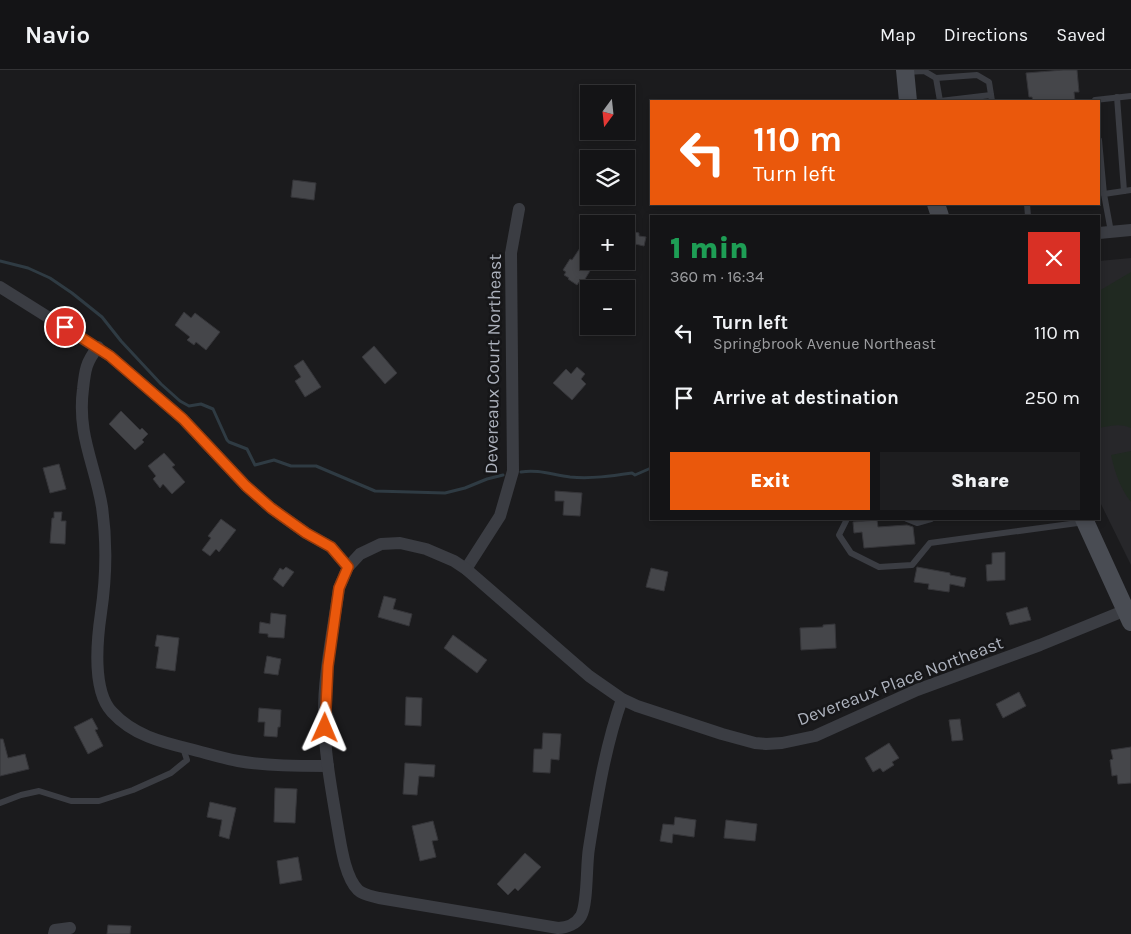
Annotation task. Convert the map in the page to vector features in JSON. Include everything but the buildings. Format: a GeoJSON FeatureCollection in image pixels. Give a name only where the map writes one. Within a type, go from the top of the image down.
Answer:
{"type":"FeatureCollection","features":[{"type":"Feature","properties":{"kind":"street"},"geometry":{"type":"LineString","coordinates":[[905,71],[908,100]]}},
{"type":"Feature","properties":{"kind":"street","name":"Devereaux Court Northeast"},"geometry":{"type":"LineString","coordinates":[[466,569],[500,516],[513,471],[511,253],[519,209]]}},
{"type":"Feature","properties":{"kind":"street"},"geometry":{"type":"LineString","coordinates":[[1105,232],[1131,230]]}},
{"type":"Feature","properties":{"kind":"street"},"geometry":{"type":"LineString","coordinates":[[0,287],[98,347],[183,419],[246,486],[271,508],[306,533],[331,547],[348,567]]}},
{"type":"Feature","properties":{"kind":"street"},"geometry":{"type":"LineString","coordinates":[[98,347],[89,359],[85,372],[81,406],[82,428],[102,507],[105,542],[104,593],[100,619],[98,677],[111,712],[132,729],[150,738],[182,747],[251,762],[298,766],[328,766]]}},
{"type":"Feature","properties":{"kind":"street"},"geometry":{"type":"LineString","coordinates":[[1085,520],[1129,614]]}},
{"type":"Feature","properties":{"kind":"street","name":"Devereaux Place Northeast"},"geometry":{"type":"LineString","coordinates":[[622,699],[604,759],[588,850],[584,907],[580,916],[566,928],[379,898],[362,893],[357,889],[352,881],[343,854],[328,766],[324,718],[328,666],[339,588],[348,567],[360,554],[381,544],[400,544],[426,549],[454,561],[466,569],[589,676],[622,699],[637,706],[755,743],[782,743],[815,736],[917,690],[1129,614]]}},
{"type":"Feature","properties":{"kind":"street"},"geometry":{"type":"LineString","coordinates":[[54,934],[55,930],[70,928]]}},
{"type":"Feature","properties":{"kind":"lane"},"geometry":{"type":"LineString","coordinates":[[905,71],[924,71],[936,78],[977,75],[989,82],[992,98],[957,100]]}},
{"type":"Feature","properties":{"kind":"lane"},"geometry":{"type":"LineString","coordinates":[[936,78],[940,100]]}},
{"type":"Feature","properties":{"kind":"lane"},"geometry":{"type":"LineString","coordinates":[[1095,100],[1131,96]]}},
{"type":"Feature","properties":{"kind":"lane"},"geometry":{"type":"LineString","coordinates":[[1104,194],[1128,191],[1116,97]]}},
{"type":"Feature","properties":{"kind":"lane"},"geometry":{"type":"LineString","coordinates":[[1100,151],[1105,232]]}},
{"type":"Feature","properties":{"kind":"lane"},"geometry":{"type":"LineString","coordinates":[[846,520],[839,535],[850,553],[878,567],[912,566],[930,543],[1085,520]]}},
{"type":"Feature","properties":{"kind":"lane"},"geometry":{"type":"LineString","coordinates":[[910,520],[917,524],[928,520]]}},
{"type":"Feature","properties":{"kind":"lane"},"geometry":{"type":"LineString","coordinates":[[0,803],[39,791],[71,801],[99,801],[133,790],[171,773],[187,760],[182,747]]}},
{"type":"Feature","properties":{"kind":"shaded area"},"geometry":{"type":"Polygon","coordinates":[[[1131,258],[1131,565],[1100,502],[1100,261],[1131,258]]]}},
{"type":"Feature","properties":{"kind":"shaded area"},"geometry":{"type":"Polygon","coordinates":[[[1131,272],[1131,428],[1119,425],[1100,428],[1100,290],[1131,272]]]}},
{"type":"Feature","properties":{"kind":"shaded area"},"geometry":{"type":"Polygon","coordinates":[[[1131,451],[1131,502],[1118,480],[1111,455],[1131,451]]]}},
{"type":"Feature","properties":{"kind":"waterway"},"geometry":{"type":"LineString","coordinates":[[0,261],[28,268],[50,278],[72,293],[102,317],[121,341],[161,384],[180,401],[189,406],[201,404],[213,409],[227,440],[247,449],[255,465],[274,460],[291,466],[316,466],[375,491],[445,493],[503,475]]}},
{"type":"Feature","properties":{"kind":"waterway"},"geometry":{"type":"LineString","coordinates":[[521,472],[533,471],[578,478],[632,473],[635,475],[650,468]]}},
{"type":"Feature","properties":{"kind":"route"},"geometry":{"type":"LineString","coordinates":[[65,327],[110,356],[183,419],[246,486],[271,508],[306,533],[331,547],[348,567],[342,577],[339,588],[328,666],[325,728]]}}]}
